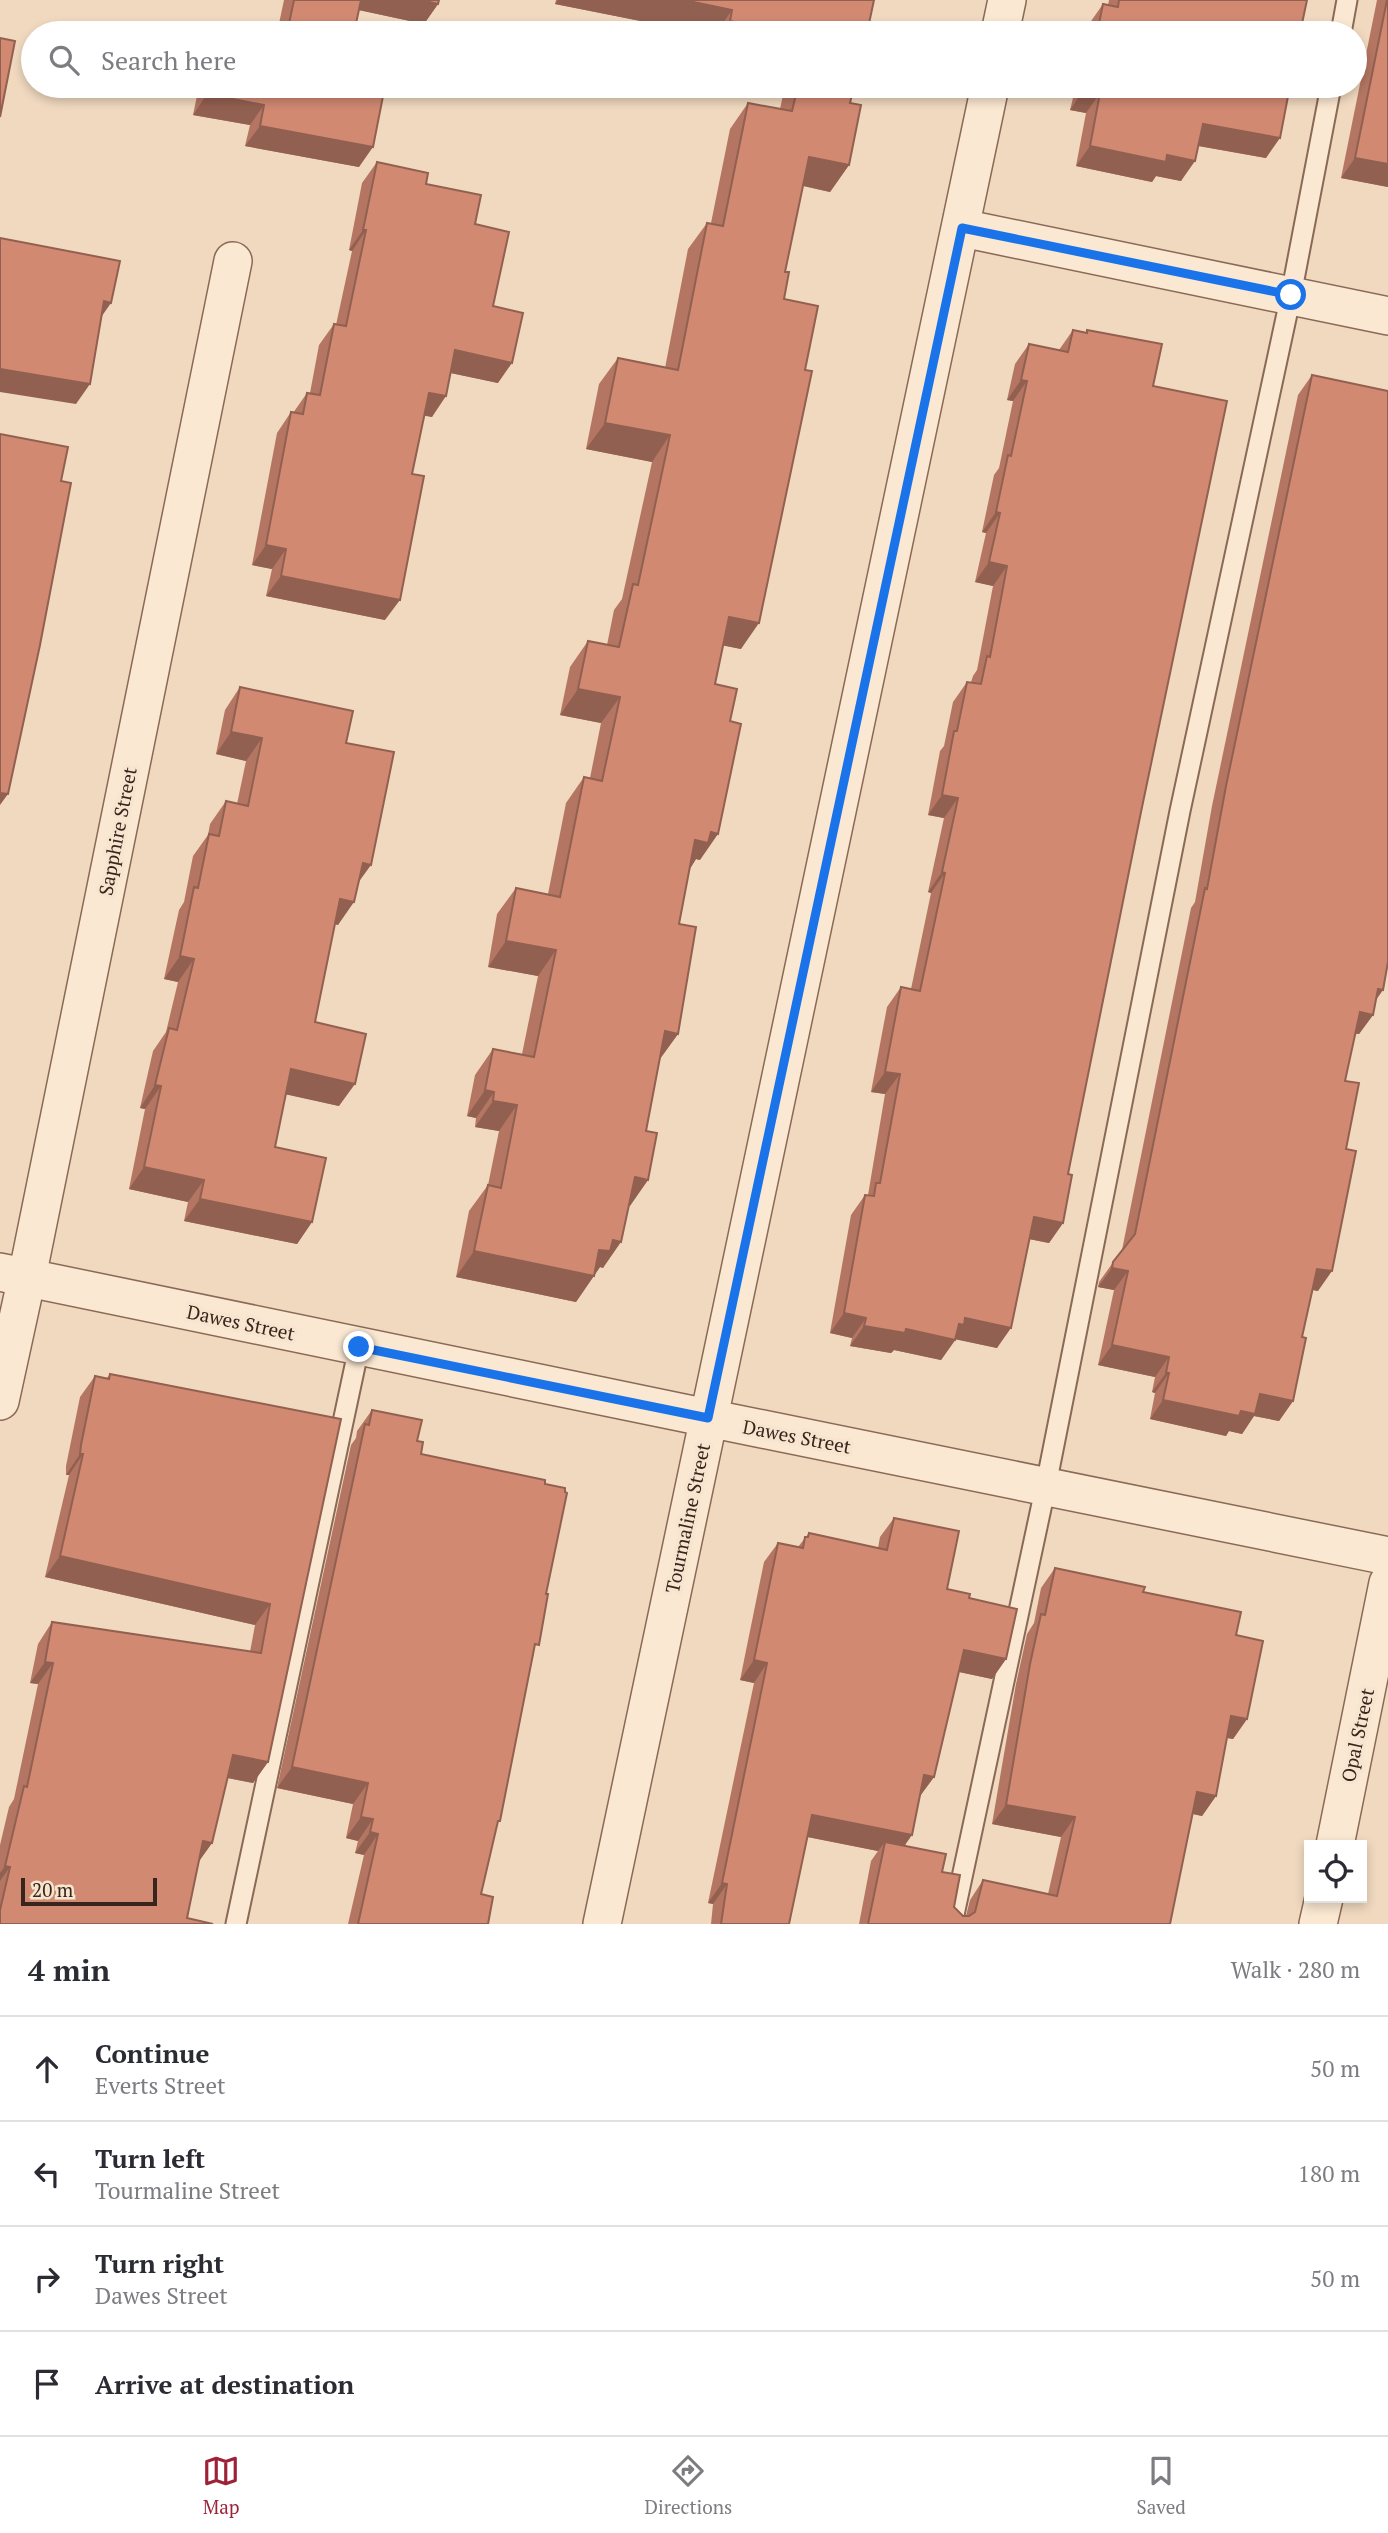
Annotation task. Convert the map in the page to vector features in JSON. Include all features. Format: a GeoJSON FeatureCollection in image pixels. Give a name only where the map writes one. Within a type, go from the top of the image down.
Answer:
{"type":"FeatureCollection","features":[{"type":"Feature","properties":{"kind":"street"},"geometry":{"type":"LineString","coordinates":[[1003,21],[1007,0]]}},
{"type":"Feature","properties":{"kind":"street","name":"Tourmaline Street"},"geometry":{"type":"LineString","coordinates":[[602,1924],[988,98]]}},
{"type":"Feature","properties":{"kind":"street"},"geometry":{"type":"LineString","coordinates":[[962,228],[1388,316]]}},
{"type":"Feature","properties":{"kind":"street","name":"Sapphire Street"},"geometry":{"type":"LineString","coordinates":[[0,1401],[14,1275],[233,261]]}},
{"type":"Feature","properties":{"kind":"street","name":"Dawes Street"},"geometry":{"type":"LineString","coordinates":[[14,1275],[1388,1556]]}},
{"type":"Feature","properties":{"kind":"street","name":"Opal Street"},"geometry":{"type":"LineString","coordinates":[[1336,1840],[1388,1583]]}},
{"type":"Feature","properties":{"kind":"street"},"geometry":{"type":"LineString","coordinates":[[1318,1924],[1323,1903]]}},
{"type":"Feature","properties":{"kind":"lane"},"geometry":{"type":"LineString","coordinates":[[1343,21],[1347,0]]}},
{"type":"Feature","properties":{"kind":"lane"},"geometry":{"type":"LineString","coordinates":[[952,1924],[1046,1485],[1180,811],[1291,295],[1329,98]]}},
{"type":"Feature","properties":{"kind":"lane"},"geometry":{"type":"LineString","coordinates":[[236,1924],[359,1347]]}},
{"type":"Feature","properties":{"kind":"building"},"geometry":{"type":"Polygon","coordinates":[[[294,0],[361,0],[357,21],[290,21],[294,0]]]}},
{"type":"Feature","properties":{"kind":"building"},"geometry":{"type":"Polygon","coordinates":[[[421,0],[439,0],[438,4],[421,0]]]}},
{"type":"Feature","properties":{"kind":"building"},"geometry":{"type":"Polygon","coordinates":[[[684,0],[874,0],[870,21],[730,21],[732,10],[684,0]]]}},
{"type":"Feature","properties":{"kind":"building"},"geometry":{"type":"Polygon","coordinates":[[[1119,0],[1307,0],[1303,21],[1099,21],[1103,4],[1118,7],[1119,0]]]}},
{"type":"Feature","properties":{"kind":"building"},"geometry":{"type":"Polygon","coordinates":[[[1388,0],[1388,164],[1355,158],[1388,0]]]}},
{"type":"Feature","properties":{"kind":"building"},"geometry":{"type":"Polygon","coordinates":[[[0,38],[15,41],[0,117],[0,38]]]}},
{"type":"Feature","properties":{"kind":"building"},"geometry":{"type":"Polygon","coordinates":[[[228,98],[383,98],[373,147],[260,126],[264,105],[228,98]]]}},
{"type":"Feature","properties":{"kind":"building"},"geometry":{"type":"Polygon","coordinates":[[[795,98],[851,98],[850,103],[861,105],[849,165],[809,157],[785,272],[789,272],[784,299],[818,306],[805,370],[812,371],[759,623],[729,617],[715,684],[737,689],[730,721],[741,724],[718,834],[711,832],[708,843],[695,840],[679,924],[696,927],[678,1034],[665,1031],[646,1131],[657,1133],[648,1180],[635,1177],[621,1242],[613,1240],[610,1251],[599,1250],[594,1276],[474,1251],[488,1185],[501,1188],[517,1105],[493,1101],[494,1092],[485,1090],[493,1049],[534,1057],[556,950],[506,941],[516,888],[560,897],[584,777],[602,781],[620,697],[578,689],[588,641],[619,647],[633,584],[638,585],[670,435],[605,423],[618,358],[678,370],[707,223],[723,226],[748,103],[792,111],[795,98]]]}},
{"type":"Feature","properties":{"kind":"building"},"geometry":{"type":"Polygon","coordinates":[[[1099,98],[1288,98],[1280,138],[1203,124],[1195,161],[1167,155],[1166,162],[1090,146],[1099,98]]]}},
{"type":"Feature","properties":{"kind":"building"},"geometry":{"type":"Polygon","coordinates":[[[377,162],[428,173],[426,184],[481,195],[475,224],[509,232],[493,306],[523,313],[512,363],[455,350],[446,396],[429,393],[412,474],[424,476],[400,600],[281,576],[286,549],[266,545],[291,412],[303,414],[307,393],[320,395],[334,324],[346,326],[377,162]]]}},
{"type":"Feature","properties":{"kind":"building"},"geometry":{"type":"Polygon","coordinates":[[[0,238],[120,261],[111,303],[104,301],[90,384],[0,369],[0,238]]]}},
{"type":"Feature","properties":{"kind":"building"},"geometry":{"type":"Polygon","coordinates":[[[1073,330],[1087,333],[1087,330],[1162,344],[1153,386],[1227,401],[1068,1174],[1072,1175],[1063,1223],[1034,1217],[1011,1328],[965,1318],[964,1325],[959,1324],[955,1340],[906,1329],[905,1333],[864,1326],[866,1318],[844,1313],[865,1195],[874,1196],[876,1183],[880,1183],[900,1074],[885,1072],[901,987],[920,991],[945,873],[942,872],[958,798],[942,795],[954,731],[957,731],[967,682],[981,684],[987,656],[990,657],[1007,566],[989,562],[1000,513],[996,512],[1027,381],[1021,380],[1029,344],[1068,352],[1073,330]]]}},
{"type":"Feature","properties":{"kind":"building"},"geometry":{"type":"Polygon","coordinates":[[[1312,375],[1388,391],[1388,962],[1383,990],[1378,989],[1373,1015],[1360,1012],[1345,1081],[1359,1083],[1346,1149],[1356,1151],[1332,1271],[1317,1269],[1302,1337],[1306,1338],[1293,1401],[1260,1394],[1255,1414],[1241,1411],[1239,1416],[1163,1400],[1169,1373],[1166,1373],[1169,1357],[1112,1345],[1128,1271],[1112,1268],[1113,1262],[1135,1234],[1312,375]]]}},
{"type":"Feature","properties":{"kind":"building"},"geometry":{"type":"Polygon","coordinates":[[[0,434],[68,447],[61,481],[71,483],[8,794],[0,793],[0,434]]]}},
{"type":"Feature","properties":{"kind":"building"},"geometry":{"type":"Polygon","coordinates":[[[240,687],[353,711],[346,743],[394,752],[371,865],[363,863],[354,902],[340,899],[315,1022],[366,1034],[355,1084],[291,1069],[275,1147],[326,1158],[312,1222],[200,1199],[204,1180],[144,1167],[161,1086],[155,1085],[169,1028],[177,1030],[194,959],[180,956],[194,887],[198,888],[209,834],[219,836],[226,801],[248,806],[262,738],[231,732],[240,687]]]}},
{"type":"Feature","properties":{"kind":"building"},"geometry":{"type":"Polygon","coordinates":[[[110,1374],[341,1419],[268,1762],[233,1755],[212,1843],[203,1841],[187,1918],[213,1924],[0,1924],[0,1910],[10,1867],[5,1866],[24,1786],[27,1787],[53,1663],[45,1662],[52,1622],[261,1653],[270,1604],[60,1556],[83,1454],[80,1454],[81,1445],[95,1376],[109,1379],[110,1374]]]}},
{"type":"Feature","properties":{"kind":"building"},"geometry":{"type":"Polygon","coordinates":[[[372,1410],[422,1420],[417,1441],[423,1442],[421,1454],[545,1480],[545,1484],[565,1488],[567,1493],[546,1594],[539,1645],[535,1644],[500,1821],[481,1894],[493,1897],[488,1924],[358,1924],[378,1834],[370,1832],[373,1819],[361,1817],[368,1783],[292,1767],[365,1424],[369,1425],[372,1410]]]}},
{"type":"Feature","properties":{"kind":"building"},"geometry":{"type":"Polygon","coordinates":[[[894,1518],[959,1531],[947,1589],[970,1594],[969,1598],[1017,1609],[1006,1659],[964,1650],[934,1777],[924,1775],[912,1835],[812,1815],[789,1924],[721,1924],[727,1884],[722,1883],[767,1663],[754,1660],[778,1543],[803,1548],[805,1537],[808,1537],[809,1533],[887,1550],[894,1518]]]}},
{"type":"Feature","properties":{"kind":"building"},"geometry":{"type":"Polygon","coordinates":[[[1055,1568],[1145,1587],[1143,1592],[1241,1612],[1236,1635],[1263,1641],[1247,1719],[1231,1716],[1216,1796],[1197,1792],[1170,1924],[868,1924],[885,1842],[946,1854],[942,1872],[960,1875],[954,1907],[963,1916],[975,1912],[983,1880],[1057,1896],[1075,1817],[1006,1805],[1030,1664],[1041,1614],[1045,1615],[1055,1568]]]}},
{"type":"Feature","properties":{"kind":"route"},"geometry":{"type":"LineString","coordinates":[[359,1347],[708,1418],[962,228],[1291,295]]}}]}
